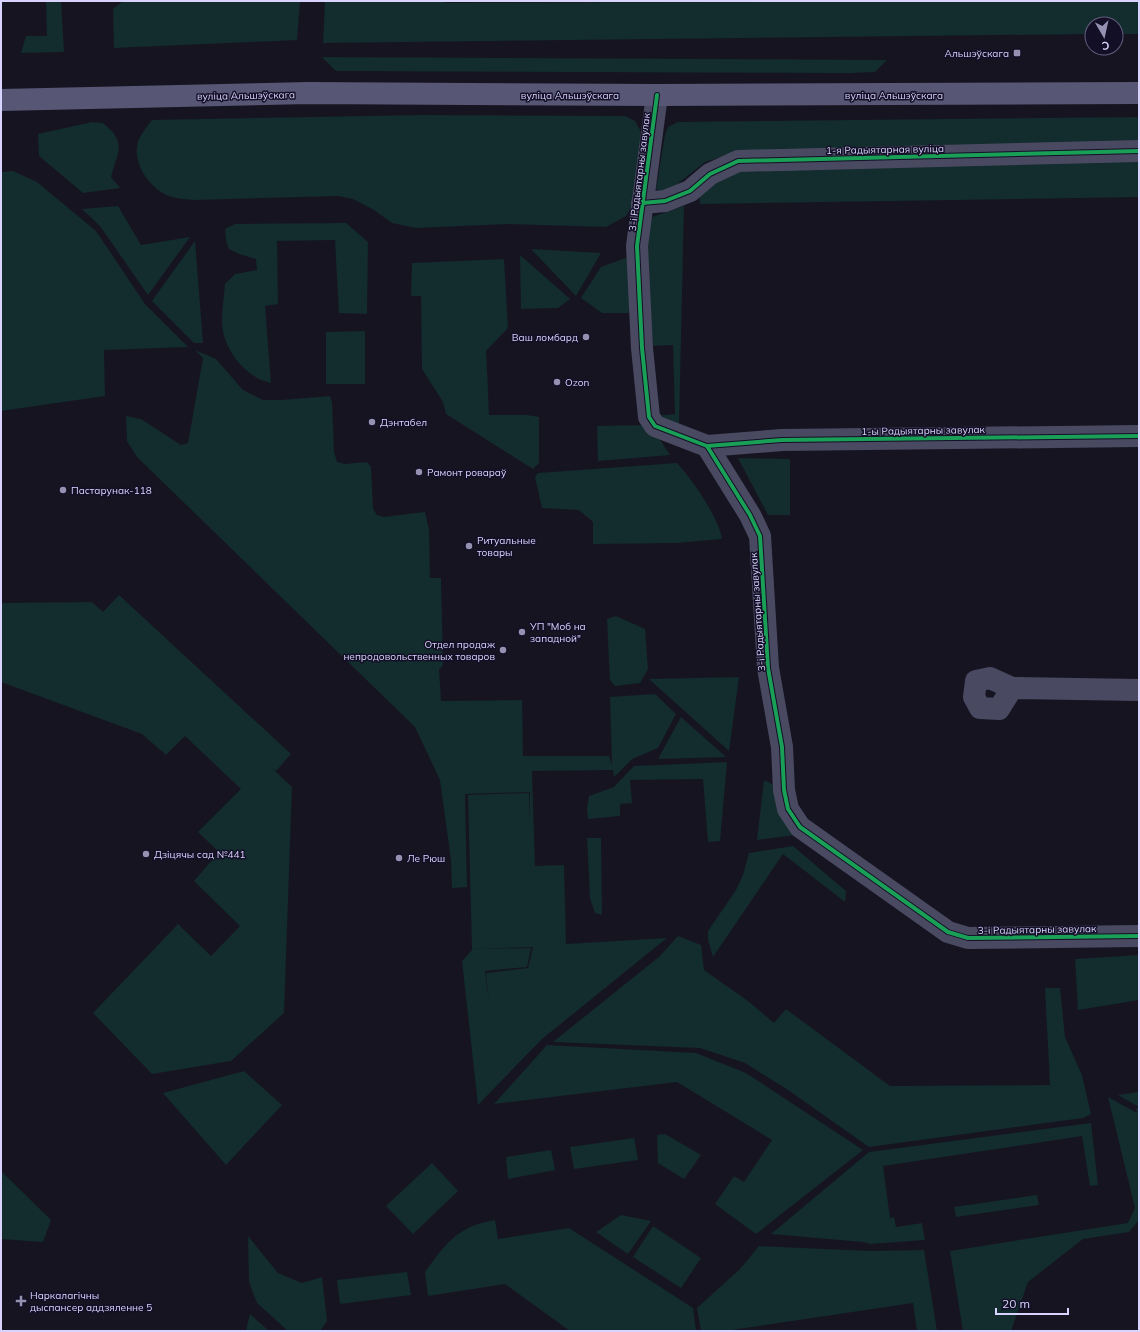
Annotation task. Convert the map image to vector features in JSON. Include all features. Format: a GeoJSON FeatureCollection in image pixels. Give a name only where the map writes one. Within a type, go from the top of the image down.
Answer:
{"type":"FeatureCollection","features":[{"type":"Feature","properties":{"kind":"main road","name":"вуліца Альшэўскага"},"geometry":{"type":"LineString","coordinates":[[1,100],[309,93],[657,95],[1139,93]]}},
{"type":"Feature","properties":{"kind":"street","name":"3-і Радыятарны завулак"},"geometry":{"type":"LineString","coordinates":[[657,95],[637,246],[642,348],[649,417],[656,426],[707,446],[750,515],[760,536],[768,668],[782,747],[784,790],[788,809],[800,827],[948,932],[968,938],[1139,936]]}},
{"type":"Feature","properties":{"kind":"street","name":"1-я Радыятарная вуліца"},"geometry":{"type":"LineString","coordinates":[[642,203],[665,201],[690,191],[710,174],[738,161],[1139,151]]}},
{"type":"Feature","properties":{"kind":"street","name":"1-ы Радыятарны завулак"},"geometry":{"type":"LineString","coordinates":[[707,446],[782,440],[1139,436]]}},
{"type":"Feature","properties":{"kind":"street"},"geometry":{"type":"LineString","coordinates":[[1012,688],[1139,690]]}},
{"type":"Feature","properties":{"kind":"green space"},"geometry":{"type":"Polygon","coordinates":[[[46,1],[61,1],[64,52],[21,53],[26,36],[47,36],[46,1]]]}},
{"type":"Feature","properties":{"kind":"green space"},"geometry":{"type":"Polygon","coordinates":[[[123,1],[300,1],[297,40],[114,48],[113,9],[123,1]]]}},
{"type":"Feature","properties":{"kind":"green space"},"geometry":{"type":"Polygon","coordinates":[[[325,1],[444,1],[445,3],[1139,1],[1139,34],[1124,34],[1124,16],[1084,16],[1084,34],[323,43],[325,1]]]}},
{"type":"Feature","properties":{"kind":"green space"},"geometry":{"type":"Polygon","coordinates":[[[322,57],[887,60],[875,72],[850,73],[336,71],[322,57]]]}},
{"type":"Feature","properties":{"kind":"green space"},"geometry":{"type":"Polygon","coordinates":[[[422,115],[625,116],[635,121],[640,130],[641,140],[634,203],[626,216],[606,227],[508,224],[416,228],[392,223],[374,210],[353,199],[338,196],[194,200],[174,198],[158,190],[146,178],[137,155],[139,139],[152,120],[422,115]]]}},
{"type":"Feature","properties":{"kind":"green space"},"geometry":{"type":"Polygon","coordinates":[[[1139,117],[1139,143],[734,153],[705,162],[665,192],[656,189],[665,135],[668,127],[678,122],[1139,117]]]}},
{"type":"Feature","properties":{"kind":"green space"},"geometry":{"type":"Polygon","coordinates":[[[92,122],[103,123],[116,136],[119,148],[111,177],[120,188],[83,193],[39,156],[38,134],[92,122]]]}},
{"type":"Feature","properties":{"kind":"green space"},"geometry":{"type":"Polygon","coordinates":[[[1139,161],[1139,197],[700,204],[699,190],[732,170],[1139,161]]]}},
{"type":"Feature","properties":{"kind":"green space"},"geometry":{"type":"Polygon","coordinates":[[[13,171],[37,182],[96,231],[145,304],[188,347],[104,350],[105,396],[1,411],[1,172],[13,171]]]}},
{"type":"Feature","properties":{"kind":"green space"},"geometry":{"type":"Polygon","coordinates":[[[118,206],[141,245],[190,237],[148,295],[100,226],[82,209],[118,206]]]}},
{"type":"Feature","properties":{"kind":"green space"},"geometry":{"type":"Polygon","coordinates":[[[684,206],[679,425],[656,416],[675,414],[673,345],[653,346],[647,298],[646,247],[652,217],[684,206]]]}},
{"type":"Feature","properties":{"kind":"green space"},"geometry":{"type":"Polygon","coordinates":[[[346,223],[368,242],[367,314],[339,313],[335,240],[277,241],[278,304],[265,306],[271,383],[256,377],[241,365],[231,352],[224,337],[222,321],[225,284],[235,274],[257,270],[256,259],[239,254],[229,249],[225,229],[235,224],[346,223]]]}},
{"type":"Feature","properties":{"kind":"green space"},"geometry":{"type":"Polygon","coordinates":[[[195,241],[203,343],[194,343],[152,301],[195,241]]]}},
{"type":"Feature","properties":{"kind":"green space"},"geometry":{"type":"Polygon","coordinates":[[[531,249],[601,253],[576,296],[531,249]]]}},
{"type":"Feature","properties":{"kind":"green space"},"geometry":{"type":"Polygon","coordinates":[[[520,255],[570,299],[558,308],[521,309],[520,255]]]}},
{"type":"Feature","properties":{"kind":"green space"},"geometry":{"type":"Polygon","coordinates":[[[631,256],[631,313],[602,313],[581,298],[601,267],[631,256]]]}},
{"type":"Feature","properties":{"kind":"green space"},"geometry":{"type":"Polygon","coordinates":[[[504,259],[508,328],[486,351],[487,368],[485,369],[487,369],[489,415],[527,415],[539,417],[539,463],[533,469],[446,414],[443,402],[422,369],[421,296],[411,296],[412,263],[504,259]]]}},
{"type":"Feature","properties":{"kind":"green space"},"geometry":{"type":"Polygon","coordinates":[[[365,331],[365,384],[326,384],[326,332],[365,331]]]}},
{"type":"Feature","properties":{"kind":"green space"},"geometry":{"type":"Polygon","coordinates":[[[195,350],[216,359],[243,390],[263,400],[330,396],[332,402],[334,452],[337,462],[345,464],[367,462],[371,467],[373,509],[377,515],[383,517],[425,512],[429,530],[430,578],[441,578],[443,665],[439,670],[441,701],[522,700],[523,756],[609,756],[612,765],[610,697],[655,694],[676,714],[658,748],[632,759],[614,777],[613,770],[532,771],[535,866],[564,865],[566,944],[667,938],[542,1039],[478,1105],[462,961],[473,949],[531,948],[527,967],[485,971],[489,1003],[486,973],[528,968],[533,947],[472,949],[468,795],[529,793],[530,820],[530,792],[465,794],[467,887],[452,888],[451,860],[440,780],[415,727],[137,457],[127,441],[126,416],[141,419],[181,445],[188,443],[203,358],[195,350]]]}},
{"type":"Feature","properties":{"kind":"green space"},"geometry":{"type":"Polygon","coordinates":[[[650,425],[670,455],[598,461],[597,426],[650,425]]]}},
{"type":"Feature","properties":{"kind":"green space"},"geometry":{"type":"Polygon","coordinates":[[[738,458],[790,459],[790,515],[768,515],[738,458]]]}},
{"type":"Feature","properties":{"kind":"green space"},"geometry":{"type":"Polygon","coordinates":[[[677,463],[704,499],[716,521],[722,539],[676,543],[593,544],[593,522],[579,510],[542,508],[535,477],[538,473],[677,463]]]}},
{"type":"Feature","properties":{"kind":"green space"},"geometry":{"type":"Polygon","coordinates":[[[119,595],[291,754],[276,771],[272,768],[292,787],[284,1013],[231,1061],[152,1074],[93,1013],[178,924],[211,956],[240,926],[194,881],[219,852],[198,832],[241,789],[185,736],[166,755],[142,734],[1,682],[1,603],[92,602],[103,612],[119,595]]]}},
{"type":"Feature","properties":{"kind":"green space"},"geometry":{"type":"Polygon","coordinates":[[[616,616],[645,629],[648,669],[640,683],[615,686],[610,680],[607,619],[616,616]]]}},
{"type":"Feature","properties":{"kind":"green space"},"geometry":{"type":"Polygon","coordinates":[[[739,677],[729,751],[649,679],[739,677]]]}},
{"type":"Feature","properties":{"kind":"green space"},"geometry":{"type":"Polygon","coordinates":[[[681,717],[726,757],[658,759],[681,717]]]}},
{"type":"Feature","properties":{"kind":"green space"},"geometry":{"type":"Polygon","coordinates":[[[727,762],[720,841],[708,842],[703,779],[630,780],[632,803],[620,804],[620,816],[588,819],[587,808],[589,796],[614,787],[634,766],[727,762]]]}},
{"type":"Feature","properties":{"kind":"green space"},"geometry":{"type":"Polygon","coordinates":[[[764,780],[776,786],[780,813],[790,829],[796,835],[757,840],[764,780]]]}},
{"type":"Feature","properties":{"kind":"green space"},"geometry":{"type":"Polygon","coordinates":[[[587,838],[601,838],[602,915],[595,913],[590,898],[587,838]]]}},
{"type":"Feature","properties":{"kind":"green space"},"geometry":{"type":"Polygon","coordinates":[[[793,846],[846,891],[845,902],[783,854],[713,957],[708,940],[708,931],[736,890],[743,875],[749,853],[793,846]]]}},
{"type":"Feature","properties":{"kind":"green space"},"geometry":{"type":"Polygon","coordinates":[[[678,936],[701,945],[704,970],[748,1001],[774,1023],[786,1009],[890,1086],[1050,1085],[1045,988],[1060,988],[1065,1037],[1082,1075],[1091,1114],[1083,1118],[869,1147],[788,1090],[745,1063],[700,1048],[553,1042],[660,956],[678,936]]]}},
{"type":"Feature","properties":{"kind":"green space"},"geometry":{"type":"Polygon","coordinates":[[[1139,955],[1139,1000],[1078,1010],[1075,959],[1139,955]]]}},
{"type":"Feature","properties":{"kind":"green space"},"geometry":{"type":"Polygon","coordinates":[[[547,1045],[696,1053],[746,1073],[863,1150],[756,1234],[715,1204],[734,1176],[744,1182],[772,1140],[677,1082],[494,1104],[547,1045]]]}},
{"type":"Feature","properties":{"kind":"green space"},"geometry":{"type":"Polygon","coordinates":[[[244,1071],[282,1105],[226,1165],[163,1093],[244,1071]]]}},
{"type":"Feature","properties":{"kind":"green space"},"geometry":{"type":"Polygon","coordinates":[[[1139,1092],[1139,1107],[1118,1095],[1139,1092]]]}},
{"type":"Feature","properties":{"kind":"green space"},"geometry":{"type":"Polygon","coordinates":[[[1108,1097],[1137,1113],[1136,1108],[1139,1108],[1139,1220],[1129,1232],[1083,1239],[1028,1282],[1011,1331],[963,1331],[950,1251],[1128,1223],[1135,1208],[1108,1097]]]}},
{"type":"Feature","properties":{"kind":"green space"},"geometry":{"type":"Polygon","coordinates":[[[1091,1123],[1098,1185],[1090,1186],[1082,1136],[883,1166],[890,1218],[894,1217],[896,1227],[922,1223],[925,1240],[870,1244],[863,1242],[771,1234],[869,1152],[1091,1123]]]}},
{"type":"Feature","properties":{"kind":"green space"},"geometry":{"type":"Polygon","coordinates":[[[665,1134],[701,1155],[684,1179],[658,1163],[657,1135],[665,1134]]]}},
{"type":"Feature","properties":{"kind":"green space"},"geometry":{"type":"Polygon","coordinates":[[[634,1138],[638,1160],[574,1169],[570,1147],[634,1138]]]}},
{"type":"Feature","properties":{"kind":"green space"},"geometry":{"type":"Polygon","coordinates":[[[551,1150],[555,1170],[508,1179],[506,1157],[551,1150]]]}},
{"type":"Feature","properties":{"kind":"green space"},"geometry":{"type":"Polygon","coordinates":[[[432,1163],[458,1191],[413,1234],[386,1206],[432,1163]]]}},
{"type":"Feature","properties":{"kind":"green space"},"geometry":{"type":"Polygon","coordinates":[[[1,1171],[51,1220],[43,1242],[1,1239],[1,1171]]]}},
{"type":"Feature","properties":{"kind":"green space"},"geometry":{"type":"Polygon","coordinates":[[[1037,1195],[1039,1205],[956,1217],[954,1207],[1037,1195]]]}},
{"type":"Feature","properties":{"kind":"green space"},"geometry":{"type":"Polygon","coordinates":[[[621,1215],[651,1221],[628,1254],[596,1232],[621,1215]]]}},
{"type":"Feature","properties":{"kind":"green space"},"geometry":{"type":"Polygon","coordinates":[[[495,1220],[498,1239],[569,1228],[693,1308],[696,1331],[570,1331],[505,1284],[428,1296],[425,1272],[447,1244],[462,1231],[482,1223],[495,1220]]]}},
{"type":"Feature","properties":{"kind":"green space"},"geometry":{"type":"Polygon","coordinates":[[[653,1226],[701,1258],[681,1288],[633,1257],[653,1226]]]}},
{"type":"Feature","properties":{"kind":"green space"},"geometry":{"type":"Polygon","coordinates":[[[248,1236],[278,1273],[302,1283],[322,1277],[327,1321],[320,1331],[288,1331],[257,1303],[249,1282],[248,1236]]]}},
{"type":"Feature","properties":{"kind":"green space"},"geometry":{"type":"Polygon","coordinates":[[[759,1246],[871,1251],[924,1250],[937,1331],[917,1331],[913,1303],[725,1331],[701,1331],[697,1308],[740,1269],[759,1246]]]}},
{"type":"Feature","properties":{"kind":"green space"},"geometry":{"type":"Polygon","coordinates":[[[407,1272],[411,1295],[340,1304],[337,1280],[407,1272]]]}},
{"type":"Feature","properties":{"kind":"green space"},"geometry":{"type":"Polygon","coordinates":[[[250,1314],[269,1331],[246,1331],[250,1314]]]}},
{"type":"Feature","properties":{"kind":"cycle path"},"geometry":{"type":"LineString","coordinates":[[657,95],[637,246],[642,348],[649,417],[655,426],[707,446],[750,515],[760,536],[768,668],[782,747],[784,790],[788,809],[800,827],[948,932],[968,938],[1139,936]]}},
{"type":"Feature","properties":{"kind":"cycle path"},"geometry":{"type":"LineString","coordinates":[[642,203],[665,201],[690,191],[710,174],[738,161],[1139,151]]}},
{"type":"Feature","properties":{"kind":"cycle path"},"geometry":{"type":"LineString","coordinates":[[707,446],[782,440],[1139,436]]}},
{"type":"Feature","properties":{"kind":"place","name":"Альшэўскага"},"geometry":{"type":"Point","coordinates":[1017,53]}},
{"type":"Feature","properties":{"kind":"place","name":"Ваш ломбард"},"geometry":{"type":"Point","coordinates":[586,337]}},
{"type":"Feature","properties":{"kind":"place","name":"Ozon"},"geometry":{"type":"Point","coordinates":[557,382]}},
{"type":"Feature","properties":{"kind":"place","name":"Дэнтабел"},"geometry":{"type":"Point","coordinates":[372,422]}},
{"type":"Feature","properties":{"kind":"place","name":"Рамонт ровараў"},"geometry":{"type":"Point","coordinates":[419,472]}},
{"type":"Feature","properties":{"kind":"place","name":"Пастарунак-118"},"geometry":{"type":"Point","coordinates":[63,490]}},
{"type":"Feature","properties":{"kind":"place","name":"Ритуальные товары"},"geometry":{"type":"Point","coordinates":[469,546]}},
{"type":"Feature","properties":{"kind":"place","name":"УП \"Моб на западной\""},"geometry":{"type":"Point","coordinates":[522,632]}},
{"type":"Feature","properties":{"kind":"place","name":"Отдел продаж непродовольственных товаров"},"geometry":{"type":"Point","coordinates":[503,650]}},
{"type":"Feature","properties":{"kind":"place","name":"Дзіцячы сад №441"},"geometry":{"type":"Point","coordinates":[146,854]}},
{"type":"Feature","properties":{"kind":"place","name":"Ле Рюш"},"geometry":{"type":"Point","coordinates":[399,858]}},
{"type":"Feature","properties":{"kind":"place","name":"Наркалагічны дыспансер аддзяленне 5"},"geometry":{"type":"Point","coordinates":[21,1301]}}]}
